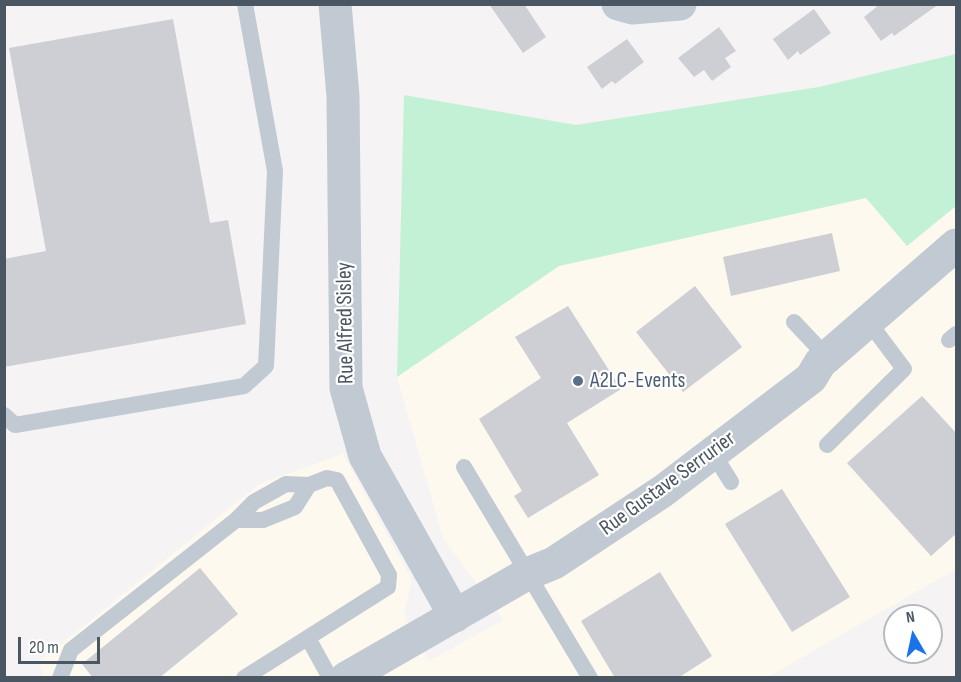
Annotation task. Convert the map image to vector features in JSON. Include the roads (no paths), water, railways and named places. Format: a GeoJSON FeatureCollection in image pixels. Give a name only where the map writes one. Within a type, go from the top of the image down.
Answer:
{"type":"FeatureCollection","features":[{"type":"Feature","properties":{"kind":"street","name":"Rue Alfred Sisley"},"geometry":{"type":"LineString","coordinates":[[335,4],[343,96],[346,388],[365,456],[455,616]]}},
{"type":"Feature","properties":{"kind":"street"},"geometry":{"type":"LineString","coordinates":[[618,4],[632,8],[680,4]]}},
{"type":"Feature","properties":{"kind":"street","name":"Rue Gustave Serrurier"},"geometry":{"type":"LineString","coordinates":[[346,678],[526,574],[554,563],[612,526],[811,378],[827,357],[957,245]]}},
{"type":"Feature","properties":{"kind":"lane"},"geometry":{"type":"LineString","coordinates":[[4,415],[15,425],[244,386],[266,366],[275,171],[245,4]]}},
{"type":"Feature","properties":{"kind":"lane"},"geometry":{"type":"LineString","coordinates":[[827,445],[904,369],[868,321]]}},
{"type":"Feature","properties":{"kind":"lane"},"geometry":{"type":"LineString","coordinates":[[794,322],[827,357]]}},
{"type":"Feature","properties":{"kind":"lane"},"geometry":{"type":"LineString","coordinates":[[713,453],[731,482]]}},
{"type":"Feature","properties":{"kind":"lane"},"geometry":{"type":"LineString","coordinates":[[464,467],[590,678]]}},
{"type":"Feature","properties":{"kind":"lane"},"geometry":{"type":"LineString","coordinates":[[60,678],[71,650],[236,520],[254,502],[286,484],[309,485],[327,478],[337,480],[389,575],[388,587],[244,678]]}},
{"type":"Feature","properties":{"kind":"lane"},"geometry":{"type":"LineString","coordinates":[[236,520],[263,520],[295,507],[309,485]]}},
{"type":"Feature","properties":{"kind":"lane"},"geometry":{"type":"LineString","coordinates":[[308,638],[330,678]]}},
{"type":"Feature","properties":{"kind":"place","name":"A2LC-Events"},"geometry":{"type":"Point","coordinates":[578,381]}}]}
